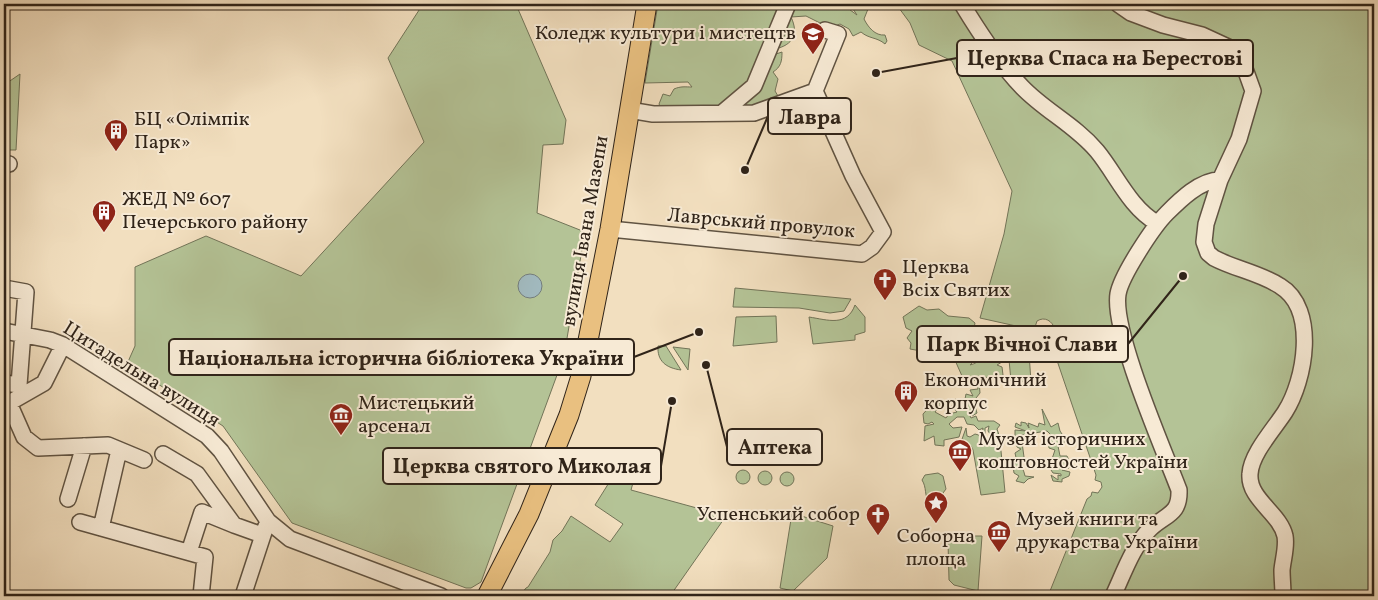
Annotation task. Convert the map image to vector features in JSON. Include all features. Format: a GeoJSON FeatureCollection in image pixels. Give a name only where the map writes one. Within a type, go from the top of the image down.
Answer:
{"type":"FeatureCollection","features":[{"type":"Feature","properties":{"kind":"main road","name":"вулиця Івана Мазепи"},"geometry":{"type":"LineString","coordinates":[[487,596],[529,514],[569,415],[591,333],[647,4]]}},
{"type":"Feature","properties":{"kind":"street"},"geometry":{"type":"LineString","coordinates":[[722,113],[754,86],[788,4]]}},
{"type":"Feature","properties":{"kind":"street"},"geometry":{"type":"LineString","coordinates":[[962,4],[999,58],[1023,88],[1077,130],[1097,151],[1137,207],[1148,218],[1158,223]]}},
{"type":"Feature","properties":{"kind":"street"},"geometry":{"type":"LineString","coordinates":[[1118,4],[1131,13],[1163,25],[1202,35],[1228,47],[1244,66],[1253,91],[1239,139],[1220,180],[1206,224],[1204,242],[1208,252],[1226,264],[1281,286],[1295,301],[1302,324],[1304,345],[1297,389],[1286,411],[1267,436],[1250,471],[1249,481],[1285,534],[1283,596]]}},
{"type":"Feature","properties":{"kind":"street"},"geometry":{"type":"LineString","coordinates":[[630,110],[653,114],[754,113],[815,91],[838,34],[825,30]]}},
{"type":"Feature","properties":{"kind":"street","name":"Лаврський провулок"},"geometry":{"type":"LineString","coordinates":[[610,229],[862,254],[872,247],[883,232],[854,176],[815,91]]}},
{"type":"Feature","properties":{"kind":"street"},"geometry":{"type":"LineString","coordinates":[[1113,596],[1134,553],[1150,529],[1175,510],[1180,499],[1179,490],[1132,367],[1118,304],[1122,282],[1158,223],[1193,190],[1208,182],[1220,180]]}},
{"type":"Feature","properties":{"kind":"street"},"geometry":{"type":"LineString","coordinates":[[4,288],[26,292],[21,334],[19,385],[4,383]]}},
{"type":"Feature","properties":{"kind":"street","name":"Цитадельна вулиця"},"geometry":{"type":"LineString","coordinates":[[4,331],[50,340],[63,345],[207,436],[221,451],[268,521],[277,530],[303,545],[441,596]]}},
{"type":"Feature","properties":{"kind":"street"},"geometry":{"type":"LineString","coordinates":[[63,345],[44,383],[9,403],[24,437],[38,448],[108,445],[144,460]]}},
{"type":"Feature","properties":{"kind":"street"},"geometry":{"type":"LineString","coordinates":[[68,499],[84,446]]}},
{"type":"Feature","properties":{"kind":"street"},"geometry":{"type":"LineString","coordinates":[[100,528],[119,450]]}},
{"type":"Feature","properties":{"kind":"street"},"geometry":{"type":"LineString","coordinates":[[163,454],[197,474],[234,525]]}},
{"type":"Feature","properties":{"kind":"street"},"geometry":{"type":"LineString","coordinates":[[189,552],[202,512],[262,535]]}},
{"type":"Feature","properties":{"kind":"street"},"geometry":{"type":"LineString","coordinates":[[245,596],[262,535],[268,521]]}},
{"type":"Feature","properties":{"kind":"street"},"geometry":{"type":"LineString","coordinates":[[80,522],[206,557],[200,596]]}},
{"type":"Feature","properties":{"kind":"green space"},"geometry":{"type":"Polygon","coordinates":[[[423,4],[505,4],[518,9],[566,120],[563,144],[543,145],[537,213],[585,232],[564,356],[481,582],[471,588],[466,588],[292,523],[223,426],[127,364],[135,346],[135,267],[206,236],[301,276],[424,142],[388,58],[423,4]]]}},
{"type":"Feature","properties":{"kind":"green space"},"geometry":{"type":"Polygon","coordinates":[[[658,4],[842,4],[857,15],[853,9],[858,4],[870,4],[864,19],[875,32],[885,35],[887,41],[885,44],[861,32],[853,36],[849,29],[840,24],[830,28],[806,16],[791,17],[794,29],[793,38],[786,45],[775,49],[776,54],[782,52],[780,64],[773,72],[778,79],[775,91],[778,96],[768,111],[715,108],[662,110],[659,104],[663,94],[670,96],[674,89],[692,87],[688,82],[645,83],[658,4]]]}},
{"type":"Feature","properties":{"kind":"green space"},"geometry":{"type":"Polygon","coordinates":[[[896,4],[1374,4],[1374,596],[1048,596],[1087,499],[1091,496],[1092,492],[1098,493],[1102,487],[1101,482],[1095,480],[1096,475],[1049,337],[1055,329],[1052,324],[1045,319],[1037,321],[1034,330],[980,318],[1004,234],[1012,191],[952,61],[919,45],[910,23],[896,4]]]}},
{"type":"Feature","properties":{"kind":"green space"},"geometry":{"type":"Polygon","coordinates":[[[20,74],[16,150],[4,150],[4,85],[20,74]]]}},
{"type":"Feature","properties":{"kind":"green space"},"geometry":{"type":"Polygon","coordinates":[[[735,288],[851,299],[844,311],[830,313],[799,308],[733,307],[735,288]]]}},
{"type":"Feature","properties":{"kind":"green space"},"geometry":{"type":"Polygon","coordinates":[[[855,305],[865,317],[865,332],[855,335],[855,340],[813,344],[809,317],[830,320],[842,319],[852,312],[855,305]]]}},
{"type":"Feature","properties":{"kind":"green space"},"geometry":{"type":"Polygon","coordinates":[[[919,306],[927,310],[939,309],[948,316],[969,318],[975,323],[973,333],[977,337],[985,338],[982,339],[982,346],[978,350],[980,355],[970,365],[996,352],[994,356],[1000,358],[1002,362],[997,365],[1002,367],[1003,375],[998,379],[984,377],[979,381],[980,393],[976,398],[979,402],[975,406],[977,413],[972,416],[968,412],[971,418],[976,416],[978,421],[994,421],[1000,425],[997,429],[999,435],[995,441],[988,431],[989,426],[985,428],[985,437],[991,440],[992,444],[998,446],[1001,451],[1005,492],[981,495],[973,450],[971,446],[963,446],[961,442],[966,428],[967,436],[970,437],[975,434],[982,436],[983,428],[979,430],[974,425],[967,424],[964,417],[957,417],[949,424],[953,428],[962,427],[959,437],[944,440],[944,446],[935,445],[934,436],[924,441],[925,426],[934,424],[932,422],[924,423],[923,414],[935,401],[941,404],[935,412],[946,418],[949,414],[957,412],[952,406],[955,399],[964,404],[966,394],[973,396],[970,390],[978,389],[976,381],[962,376],[954,358],[945,360],[921,358],[921,351],[910,349],[911,343],[907,338],[912,331],[906,328],[903,317],[919,306]]]}},
{"type":"Feature","properties":{"kind":"green space"},"geometry":{"type":"Polygon","coordinates":[[[776,316],[777,342],[733,346],[736,317],[776,316]]]}},
{"type":"Feature","properties":{"kind":"green space"},"geometry":{"type":"Polygon","coordinates":[[[658,346],[666,346],[681,370],[671,368],[661,360],[658,346]]]}},
{"type":"Feature","properties":{"kind":"green space"},"geometry":{"type":"Polygon","coordinates":[[[673,347],[690,349],[688,370],[673,347]]]}},
{"type":"Feature","properties":{"kind":"green space"},"geometry":{"type":"Polygon","coordinates":[[[1008,349],[1029,353],[1031,382],[1011,381],[1008,349]]]}},
{"type":"Feature","properties":{"kind":"green space"},"geometry":{"type":"Polygon","coordinates":[[[1042,409],[1051,427],[1058,423],[1064,437],[1064,445],[1058,446],[1060,456],[1067,456],[1070,462],[1069,468],[1062,470],[1070,472],[1069,476],[1062,479],[1062,482],[1053,481],[1051,475],[1058,480],[1058,475],[1061,476],[1061,474],[1053,473],[1051,470],[1052,467],[1057,468],[1058,465],[1051,462],[1055,450],[1049,448],[1048,437],[1051,435],[1047,431],[1021,435],[1024,457],[1020,463],[1025,476],[1034,477],[1024,483],[1016,481],[1019,476],[1014,473],[1013,466],[1017,462],[1015,453],[1021,449],[1017,447],[1016,440],[1020,437],[1015,437],[1015,430],[1026,431],[1015,427],[1016,423],[1021,426],[1021,422],[1026,423],[1029,428],[1028,423],[1038,427],[1039,423],[1045,425],[1042,409]]]}},
{"type":"Feature","properties":{"kind":"green space"},"geometry":{"type":"Polygon","coordinates":[[[617,470],[636,472],[631,490],[726,516],[670,596],[523,596],[521,594],[528,587],[550,552],[553,540],[562,531],[571,516],[610,542],[623,524],[595,505],[617,470]]]}},
{"type":"Feature","properties":{"kind":"green space"},"geometry":{"type":"Polygon","coordinates":[[[743,470],[748,472],[750,477],[748,482],[743,484],[738,482],[736,477],[738,472],[743,470]]]}},
{"type":"Feature","properties":{"kind":"green space"},"geometry":{"type":"Polygon","coordinates":[[[765,471],[770,473],[772,478],[770,483],[765,485],[760,483],[758,478],[760,473],[765,471]]]}},
{"type":"Feature","properties":{"kind":"green space"},"geometry":{"type":"Polygon","coordinates":[[[787,472],[792,474],[794,479],[792,484],[787,486],[782,484],[780,479],[782,474],[787,472]]]}},
{"type":"Feature","properties":{"kind":"green space"},"geometry":{"type":"Polygon","coordinates":[[[938,473],[943,476],[946,489],[943,493],[944,499],[937,503],[929,502],[922,480],[925,475],[938,473]]]}},
{"type":"Feature","properties":{"kind":"green space"},"geometry":{"type":"Polygon","coordinates":[[[792,513],[833,526],[827,558],[793,591],[780,588],[792,513]]]}},
{"type":"Feature","properties":{"kind":"green space"},"geometry":{"type":"Polygon","coordinates":[[[955,536],[982,536],[978,591],[954,585],[949,580],[948,542],[955,536]]]}},
{"type":"Feature","properties":{"kind":"water"},"geometry":{"type":"Polygon","coordinates":[[[530,274],[538,278],[542,286],[538,294],[530,298],[522,294],[518,286],[522,278],[530,274]]]}},
{"type":"Feature","properties":{"kind":"place","name":"Коледж культури і мистецтв"},"geometry":{"type":"Point","coordinates":[813,55]}},
{"type":"Feature","properties":{"kind":"place","name":"Церква Спаса на Берестові"},"geometry":{"type":"Point","coordinates":[876,73]}},
{"type":"Feature","properties":{"kind":"place","name":"БЦ «Олімпік Парк»"},"geometry":{"type":"Point","coordinates":[116,152]}},
{"type":"Feature","properties":{"kind":"place","name":"Лавра"},"geometry":{"type":"Point","coordinates":[745,170]}},
{"type":"Feature","properties":{"kind":"place","name":"ЖЕД № 607 Печерського району"},"geometry":{"type":"Point","coordinates":[104,233]}},
{"type":"Feature","properties":{"kind":"place","name":"Парк Вічної Слави"},"geometry":{"type":"Point","coordinates":[1183,276]}},
{"type":"Feature","properties":{"kind":"place","name":"Церква Всіх Святих"},"geometry":{"type":"Point","coordinates":[885,301]}},
{"type":"Feature","properties":{"kind":"place","name":"Національна історична бібліотека України"},"geometry":{"type":"Point","coordinates":[699,332]}},
{"type":"Feature","properties":{"kind":"place","name":"Аптека"},"geometry":{"type":"Point","coordinates":[706,365]}},
{"type":"Feature","properties":{"kind":"place","name":"Церква святого Миколая"},"geometry":{"type":"Point","coordinates":[672,401]}},
{"type":"Feature","properties":{"kind":"place","name":"Економічний корпус"},"geometry":{"type":"Point","coordinates":[906,413]}},
{"type":"Feature","properties":{"kind":"place","name":"Мистецький арсенал"},"geometry":{"type":"Point","coordinates":[341,436]}},
{"type":"Feature","properties":{"kind":"place","name":"Музей історичних коштовностей України"},"geometry":{"type":"Point","coordinates":[960,472]}},
{"type":"Feature","properties":{"kind":"place","name":"Соборна площа"},"geometry":{"type":"Point","coordinates":[936,524]}},
{"type":"Feature","properties":{"kind":"place","name":"Успенський собор"},"geometry":{"type":"Point","coordinates":[878,536]}},
{"type":"Feature","properties":{"kind":"place","name":"Музей книги та друкарства України"},"geometry":{"type":"Point","coordinates":[999,553]}}]}
